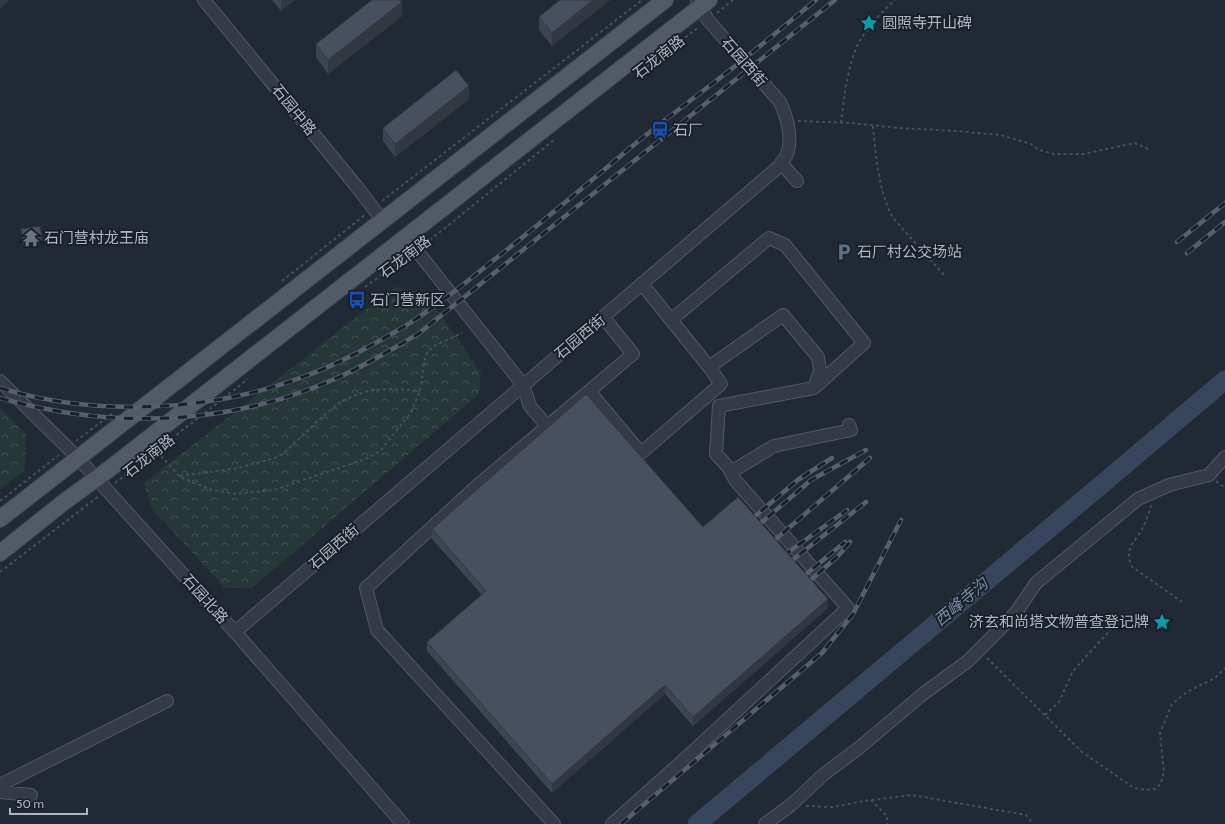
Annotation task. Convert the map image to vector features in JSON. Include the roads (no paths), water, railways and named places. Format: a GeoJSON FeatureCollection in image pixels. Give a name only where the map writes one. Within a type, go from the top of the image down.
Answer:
{"type":"FeatureCollection","features":[{"type":"Feature","properties":{"kind":"main road"},"geometry":{"type":"LineString","coordinates":[[0,519],[73,453],[383,221],[665,0]]}},
{"type":"Feature","properties":{"kind":"main road","name":"石龙南路"},"geometry":{"type":"LineString","coordinates":[[0,553],[64,502],[101,484],[406,237],[704,7]]}},
{"type":"Feature","properties":{"kind":"street","name":"石园中路"},"geometry":{"type":"LineString","coordinates":[[204,0],[383,221]]}},
{"type":"Feature","properties":{"kind":"street","name":"石园西街"},"geometry":{"type":"LineString","coordinates":[[235,632],[603,318],[776,169],[781,163],[787,155],[789,141],[787,121],[780,102],[704,7]]}},
{"type":"Feature","properties":{"kind":"street"},"geometry":{"type":"LineString","coordinates":[[781,163],[797,181]]}},
{"type":"Feature","properties":{"kind":"street"},"geometry":{"type":"LineString","coordinates":[[406,237],[523,385],[530,406],[547,426]]}},
{"type":"Feature","properties":{"kind":"street"},"geometry":{"type":"LineString","coordinates":[[612,824],[848,608],[735,480],[728,467],[716,454],[719,406],[814,388],[864,343],[785,245],[769,238],[671,320]]}},
{"type":"Feature","properties":{"kind":"street"},"geometry":{"type":"LineString","coordinates":[[589,391],[640,453],[720,384],[709,367],[642,284]]}},
{"type":"Feature","properties":{"kind":"street"},"geometry":{"type":"LineString","coordinates":[[709,367],[782,315],[818,357],[820,371],[814,388]]}},
{"type":"Feature","properties":{"kind":"street"},"geometry":{"type":"LineString","coordinates":[[554,824],[377,630],[366,588],[479,484],[633,354],[603,318]]}},
{"type":"Feature","properties":{"kind":"street","name":"石园北路"},"geometry":{"type":"LineString","coordinates":[[0,381],[73,453],[235,632],[403,824]]}},
{"type":"Feature","properties":{"kind":"street"},"geometry":{"type":"LineString","coordinates":[[731,472],[774,446],[852,430],[849,425]]}},
{"type":"Feature","properties":{"kind":"street"},"geometry":{"type":"LineString","coordinates":[[765,824],[791,805],[822,775],[860,747],[923,694],[968,661],[1017,611],[1036,583],[1138,499],[1169,485],[1209,475],[1225,457]]}},
{"type":"Feature","properties":{"kind":"street"},"geometry":{"type":"LineString","coordinates":[[0,784],[167,701]]}},
{"type":"Feature","properties":{"kind":"street"},"geometry":{"type":"LineString","coordinates":[[0,792],[31,795]]}},
{"type":"Feature","properties":{"kind":"waterway","name":"西峰寺沟"},"geometry":{"type":"LineString","coordinates":[[697,824],[1225,380]]}},
{"type":"Feature","properties":{"kind":"railway"},"geometry":{"type":"LineString","coordinates":[[0,388],[36,397],[74,403],[112,407],[151,407],[189,404],[228,398],[265,389],[300,378],[339,362],[402,328],[447,297],[543,221],[641,139],[816,0]]}},
{"type":"Feature","properties":{"kind":"railway"},"geometry":{"type":"LineString","coordinates":[[0,398],[41,408],[114,418],[151,419],[188,417],[224,412],[296,394],[353,371],[418,334],[835,0]]}},
{"type":"Feature","properties":{"kind":"railway"},"geometry":{"type":"LineString","coordinates":[[1177,242],[1225,203]]}},
{"type":"Feature","properties":{"kind":"railway"},"geometry":{"type":"LineString","coordinates":[[1187,253],[1225,222]]}},
{"type":"Feature","properties":{"kind":"railway"},"geometry":{"type":"LineString","coordinates":[[754,529],[811,480],[866,450]]}},
{"type":"Feature","properties":{"kind":"railway"},"geometry":{"type":"LineString","coordinates":[[747,523],[799,479],[832,458]]}},
{"type":"Feature","properties":{"kind":"railway"},"geometry":{"type":"LineString","coordinates":[[769,545],[870,458]]}},
{"type":"Feature","properties":{"kind":"railway"},"geometry":{"type":"LineString","coordinates":[[785,566],[866,502]]}},
{"type":"Feature","properties":{"kind":"railway"},"geometry":{"type":"LineString","coordinates":[[783,556],[847,510]]}},
{"type":"Feature","properties":{"kind":"railway"},"geometry":{"type":"LineString","coordinates":[[621,824],[822,653],[853,614],[901,520]]}},
{"type":"Feature","properties":{"kind":"railway"},"geometry":{"type":"LineString","coordinates":[[799,580],[845,542]]}},
{"type":"Feature","properties":{"kind":"railway"},"geometry":{"type":"LineString","coordinates":[[804,586],[838,556],[850,542]]}},
{"type":"Feature","properties":{"kind":"place","name":"圆照寺开山碑"},"geometry":{"type":"Point","coordinates":[869,23]}},
{"type":"Feature","properties":{"kind":"place","name":"石厂"},"geometry":{"type":"Point","coordinates":[660,130]}},
{"type":"Feature","properties":{"kind":"place","name":"石门营村龙王庙"},"geometry":{"type":"Point","coordinates":[31,238]}},
{"type":"Feature","properties":{"kind":"place","name":"石厂村公交场站"},"geometry":{"type":"Point","coordinates":[844,252]}},
{"type":"Feature","properties":{"kind":"place","name":"石门营新区"},"geometry":{"type":"Point","coordinates":[357,300]}},
{"type":"Feature","properties":{"kind":"place","name":"济玄和尚塔文物普查登记牌"},"geometry":{"type":"Point","coordinates":[1162,622]}}]}
